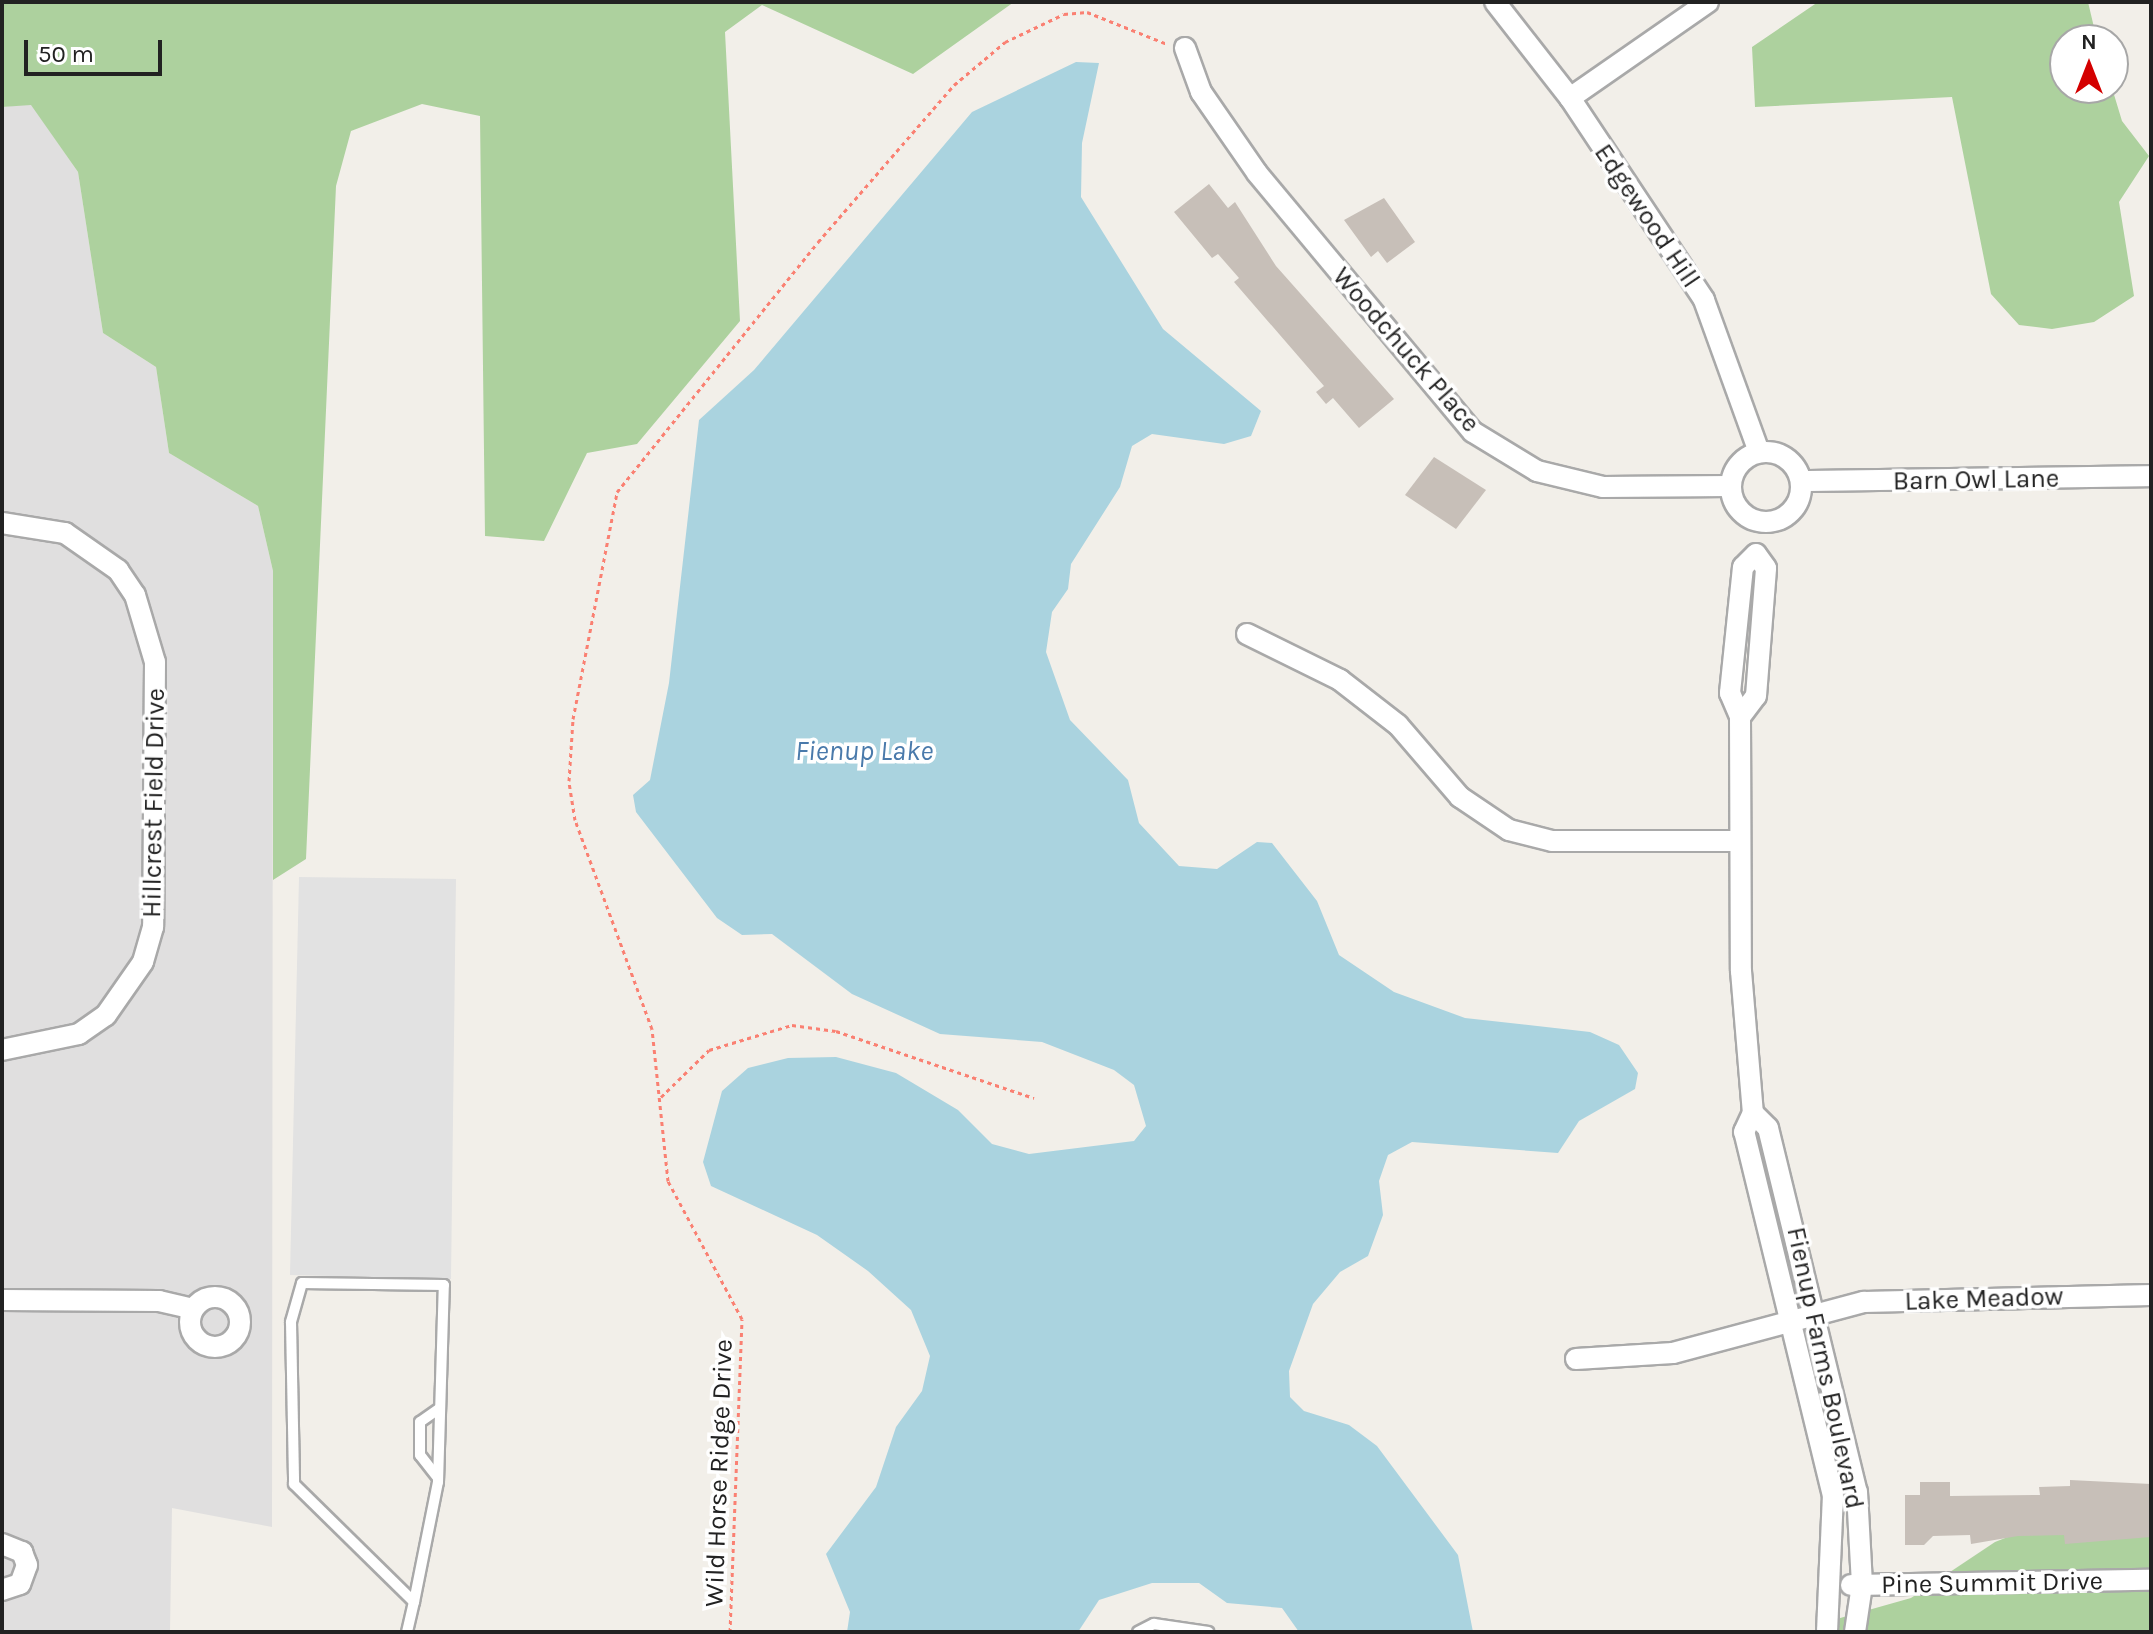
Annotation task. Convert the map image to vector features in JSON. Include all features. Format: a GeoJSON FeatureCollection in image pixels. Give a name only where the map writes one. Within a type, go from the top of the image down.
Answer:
{"type":"FeatureCollection","features":[{"type":"Feature","properties":{"kind":"street","name":"Edgewood Hill"},"geometry":{"type":"LineString","coordinates":[[1495,2],[1570,98],[1704,300],[1759,452]]}},
{"type":"Feature","properties":{"kind":"street"},"geometry":{"type":"LineString","coordinates":[[1570,98],[1708,2]]}},
{"type":"Feature","properties":{"kind":"street","name":"Woodchuck Place"},"geometry":{"type":"LineString","coordinates":[[1185,48],[1201,92],[1257,173],[1473,432],[1537,471],[1603,487],[1730,486]]}},
{"type":"Feature","properties":{"kind":"street"},"geometry":{"type":"LineString","coordinates":[[1759,452],[1790,461],[1801,481],[1790,512],[1758,521],[1738,509],[1730,486],[1738,464],[1759,452]]}},
{"type":"Feature","properties":{"kind":"street","name":"Barn Owl Lane"},"geometry":{"type":"LineString","coordinates":[[1801,481],[2151,476]]}},
{"type":"Feature","properties":{"kind":"street","name":"Fienup Farms Boulevard"},"geometry":{"type":"LineString","coordinates":[[1758,521],[1756,554],[1766,568],[1756,696],[1740,717],[1740,841],[1753,1113],[1744,1132],[1793,1320],[1833,1496],[1833,1586],[1827,1632]]}},
{"type":"Feature","properties":{"kind":"street","name":"Hillcrest Field Drive"},"geometry":{"type":"LineString","coordinates":[[2,523],[65,533],[118,570],[135,595],[155,662],[153,927],[143,962],[106,1015],[58,1041],[2,1050]]}},
{"type":"Feature","properties":{"kind":"street"},"geometry":{"type":"LineString","coordinates":[[1247,634],[1340,680],[1398,725],[1460,797],[1509,830],[1552,841],[1740,841]]}},
{"type":"Feature","properties":{"kind":"street","name":"Fienup Farms Boulevard"},"geometry":{"type":"LineString","coordinates":[[1753,1113],[1768,1128],[1818,1314],[1857,1492],[1862,1585],[1855,1632]]}},
{"type":"Feature","properties":{"kind":"street","name":"Lake Meadow"},"geometry":{"type":"LineString","coordinates":[[1576,1359],[1673,1353],[1864,1302],[2151,1295]]}},
{"type":"Feature","properties":{"kind":"street"},"geometry":{"type":"LineString","coordinates":[[2,1300],[159,1301],[193,1309]]}},
{"type":"Feature","properties":{"kind":"street"},"geometry":{"type":"LineString","coordinates":[[2,1544],[22,1552],[27,1565],[20,1584],[2,1590]]}},
{"type":"Feature","properties":{"kind":"street","name":"Pine Summit Drive"},"geometry":{"type":"LineString","coordinates":[[1833,1586],[2151,1580]]}},
{"type":"Feature","properties":{"kind":"lane"},"geometry":{"type":"LineString","coordinates":[[407,1632],[414,1602],[438,1478],[444,1285],[302,1283],[291,1322],[294,1484],[414,1602]]}},
{"type":"Feature","properties":{"kind":"lane"},"geometry":{"type":"LineString","coordinates":[[438,1478],[420,1455],[420,1422],[440,1408]]}},
{"type":"Feature","properties":{"kind":"lane"},"geometry":{"type":"LineString","coordinates":[[1138,1632],[1154,1624],[1208,1632]]}},
{"type":"Feature","properties":{"kind":"path","name":"Wild Horse Ridge Drive"},"geometry":{"type":"LineString","coordinates":[[730,1632],[742,1319],[668,1181],[661,1097],[639,980],[575,820],[569,781],[573,719],[617,492],[808,253],[954,85],[1005,42],[1064,14],[1087,12],[1143,39],[1185,48]]}},
{"type":"Feature","properties":{"kind":"path"},"geometry":{"type":"LineString","coordinates":[[661,1097],[709,1050],[792,1025],[836,1031],[1034,1098]]}},
{"type":"Feature","properties":{"kind":"shaded area"},"geometry":{"type":"Polygon","coordinates":[[[31,104],[78,172],[103,333],[156,367],[169,453],[258,506],[273,571],[272,1527],[172,1508],[170,1632],[2,1632],[2,107],[31,104]]]}},
{"type":"Feature","properties":{"kind":"shaded area"},"geometry":{"type":"Polygon","coordinates":[[[299,877],[456,879],[451,1279],[290,1275],[299,877]]]}},
{"type":"Feature","properties":{"kind":"green space"},"geometry":{"type":"Polygon","coordinates":[[[2,2],[1014,2],[913,74],[762,5],[725,32],[740,321],[637,444],[587,453],[544,541],[485,536],[480,116],[422,104],[351,131],[336,186],[306,859],[273,880],[273,571],[258,506],[169,453],[156,367],[103,333],[78,172],[31,105],[2,107],[2,2]]]}},
{"type":"Feature","properties":{"kind":"green space"},"geometry":{"type":"Polygon","coordinates":[[[1818,2],[2088,2],[2093,24],[2049,24],[2049,104],[2117,104],[2122,121],[2149,156],[2119,202],[2134,296],[2094,322],[2052,329],[2019,325],[1991,294],[1952,97],[1755,107],[1752,47],[1818,2]]]}},
{"type":"Feature","properties":{"kind":"green space"},"geometry":{"type":"Polygon","coordinates":[[[2033,1527],[2151,1528],[2151,1632],[1821,1632],[1819,1624],[1911,1598],[1995,1542],[2033,1527]]]}},
{"type":"Feature","properties":{"kind":"water","name":"Fienup Lake"},"geometry":{"type":"Polygon","coordinates":[[[1076,62],[1099,63],[1082,143],[1081,197],[1163,329],[1261,411],[1251,436],[1224,444],[1152,434],[1132,446],[1120,487],[1071,564],[1068,589],[1052,612],[1046,652],[1070,720],[1128,780],[1139,823],[1179,866],[1217,869],[1257,842],[1272,843],[1317,901],[1339,955],[1394,992],[1465,1018],[1590,1032],[1619,1045],[1638,1073],[1635,1089],[1579,1121],[1558,1153],[1412,1142],[1388,1155],[1379,1181],[1383,1215],[1368,1256],[1340,1272],[1313,1304],[1289,1371],[1290,1397],[1304,1411],[1349,1425],[1377,1446],[1458,1555],[1473,1632],[1299,1632],[1282,1608],[1227,1603],[1199,1583],[1152,1583],[1099,1600],[1078,1632],[847,1632],[850,1612],[826,1554],[876,1487],[896,1427],[922,1391],[930,1356],[911,1310],[868,1271],[817,1235],[711,1186],[703,1162],[722,1091],[748,1068],[788,1058],[836,1057],[896,1073],[958,1110],[992,1144],[1029,1154],[1134,1141],[1146,1126],[1134,1085],[1114,1070],[1042,1042],[940,1034],[852,994],[772,934],[742,935],[717,918],[636,812],[633,795],[650,780],[669,683],[699,420],[754,370],[972,112],[1076,62]]]}},
{"type":"Feature","properties":{"kind":"building"},"geometry":{"type":"Polygon","coordinates":[[[1209,184],[1228,208],[1235,202],[1276,266],[1394,399],[1359,428],[1333,398],[1326,404],[1316,392],[1324,386],[1234,282],[1239,278],[1218,254],[1212,258],[1174,212],[1209,184]]]}},
{"type":"Feature","properties":{"kind":"building"},"geometry":{"type":"Polygon","coordinates":[[[1384,198],[1415,242],[1387,263],[1378,251],[1371,257],[1344,220],[1384,198]]]}},
{"type":"Feature","properties":{"kind":"building"},"geometry":{"type":"Polygon","coordinates":[[[1434,457],[1486,490],[1456,529],[1405,495],[1434,457]]]}},
{"type":"Feature","properties":{"kind":"building"},"geometry":{"type":"Polygon","coordinates":[[[2070,1480],[2151,1484],[2151,1537],[2065,1544],[2064,1535],[2018,1536],[1971,1544],[1970,1535],[1933,1536],[1924,1545],[1905,1545],[1905,1495],[1920,1495],[1920,1482],[1950,1482],[1950,1496],[2040,1495],[2039,1487],[2070,1486],[2070,1480]]]}}]}
